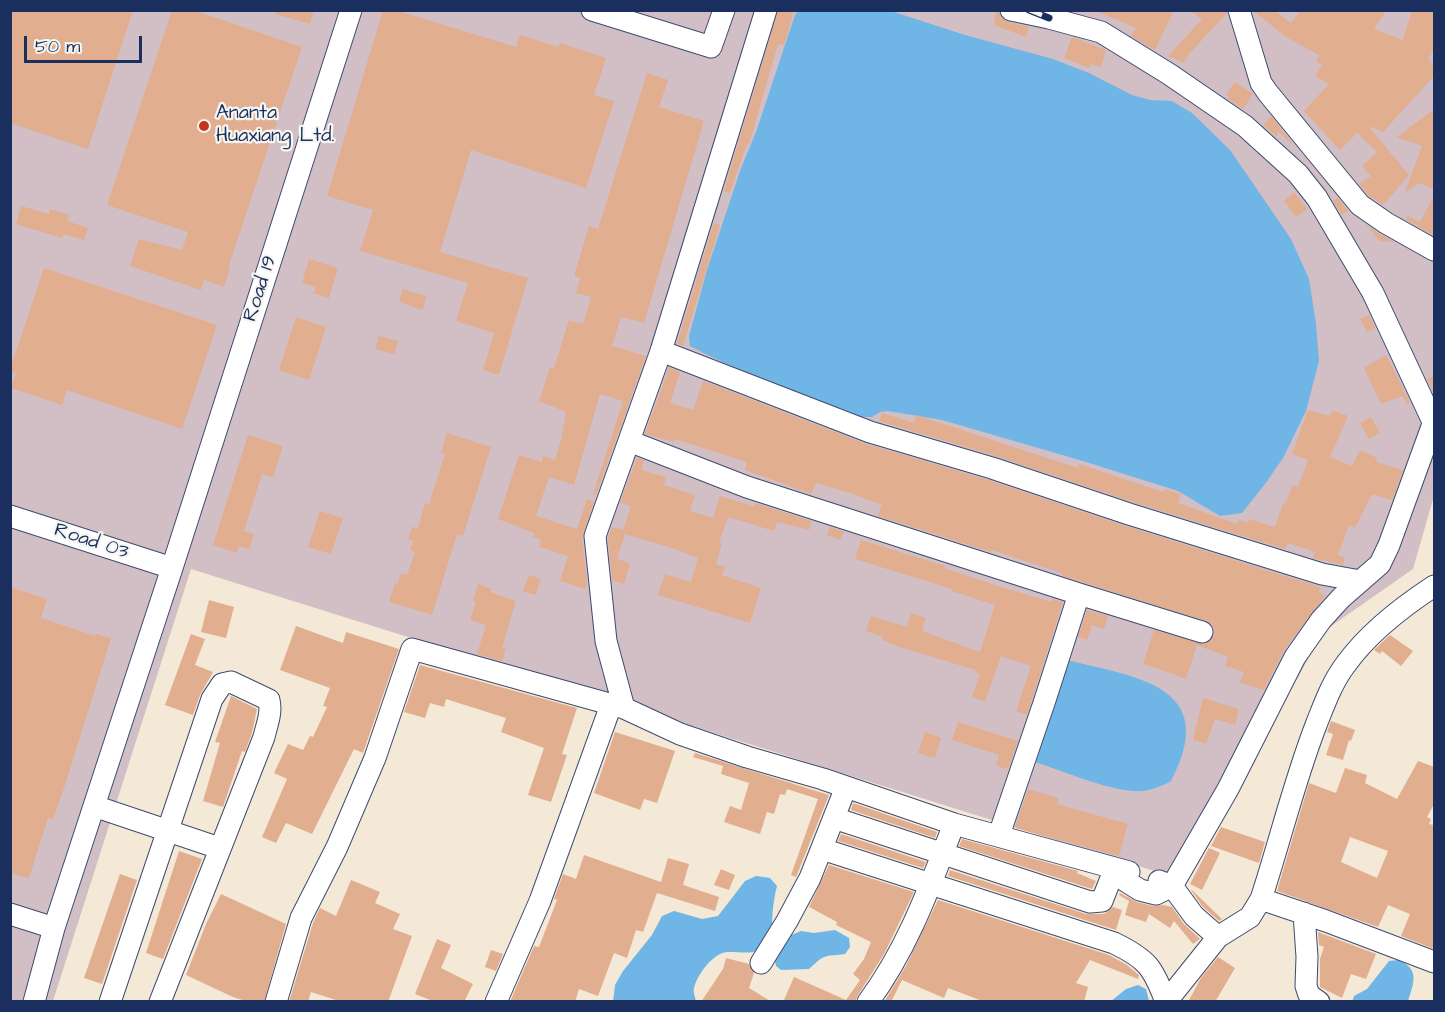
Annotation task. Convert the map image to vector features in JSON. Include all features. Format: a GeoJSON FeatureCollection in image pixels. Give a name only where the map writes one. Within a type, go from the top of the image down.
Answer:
{"type":"FeatureCollection","features":[{"type":"Feature","properties":{"kind":"street","name":"Road 19"},"geometry":{"type":"LineString","coordinates":[[34,1002],[54,928],[351,10]]}},
{"type":"Feature","properties":{"kind":"street"},"geometry":{"type":"LineString","coordinates":[[592,10],[711,47],[724,10]]}},
{"type":"Feature","properties":{"kind":"street"},"geometry":{"type":"LineString","coordinates":[[496,1002],[540,901],[617,706],[606,641],[595,536],[661,351],[766,10]]}},
{"type":"Feature","properties":{"kind":"street"},"geometry":{"type":"LineString","coordinates":[[834,818],[1090,902],[1102,901],[1113,873],[1140,890],[1155,894],[1172,886],[1228,789],[1295,657],[1321,620],[1341,598],[1380,564],[1434,423],[1373,293],[1317,198],[1298,174],[1245,126],[1169,74],[1101,32],[1011,10]]}},
{"type":"Feature","properties":{"kind":"street"},"geometry":{"type":"LineString","coordinates":[[1239,10],[1261,83],[1268,93],[1360,205],[1386,223],[1434,250]]}},
{"type":"Feature","properties":{"kind":"street"},"geometry":{"type":"LineString","coordinates":[[661,351],[870,432],[992,468],[1129,514],[1322,574],[1360,581]]}},
{"type":"Feature","properties":{"kind":"street"},"geometry":{"type":"LineString","coordinates":[[629,441],[747,487],[1202,632]]}},
{"type":"Feature","properties":{"kind":"street","name":"Road 03"},"geometry":{"type":"LineString","coordinates":[[10,516],[172,568]]}},
{"type":"Feature","properties":{"kind":"street"},"geometry":{"type":"LineString","coordinates":[[1166,1002],[1218,937],[1250,917],[1261,899],[1301,766],[1326,699],[1346,664],[1377,630],[1434,586]]}},
{"type":"Feature","properties":{"kind":"street"},"geometry":{"type":"LineString","coordinates":[[999,835],[1079,594]]}},
{"type":"Feature","properties":{"kind":"street"},"geometry":{"type":"LineString","coordinates":[[276,1002],[301,918],[337,847],[375,758],[412,648],[617,706],[680,734],[954,824],[1172,886],[1194,915],[1218,937]]}},
{"type":"Feature","properties":{"kind":"street"},"geometry":{"type":"LineString","coordinates":[[110,1002],[212,699],[222,684],[231,682],[269,700],[270,708],[264,737],[160,1002]]}},
{"type":"Feature","properties":{"kind":"street"},"geometry":{"type":"LineString","coordinates":[[761,963],[792,913],[810,878],[846,787]]}},
{"type":"Feature","properties":{"kind":"street"},"geometry":{"type":"LineString","coordinates":[[94,806],[219,848]]}},
{"type":"Feature","properties":{"kind":"street"},"geometry":{"type":"LineString","coordinates":[[868,1002],[885,979],[916,921],[954,824]]}},
{"type":"Feature","properties":{"kind":"street"},"geometry":{"type":"LineString","coordinates":[[822,849],[1114,943],[1145,961],[1158,979],[1166,1002]]}},
{"type":"Feature","properties":{"kind":"street"},"geometry":{"type":"LineString","coordinates":[[1261,899],[1434,962]]}},
{"type":"Feature","properties":{"kind":"street"},"geometry":{"type":"LineString","coordinates":[[10,914],[54,928]]}},
{"type":"Feature","properties":{"kind":"street"},"geometry":{"type":"LineString","coordinates":[[1304,914],[1307,957],[1305,986],[1309,995],[1319,1002]]}},
{"type":"Feature","properties":{"kind":"shaded area"},"geometry":{"type":"Polygon","coordinates":[[[10,11],[1434,11],[1434,496],[1413,569],[1324,631],[1183,880],[191,569],[53,1001],[11,1001],[10,11]]]}},
{"type":"Feature","properties":{"kind":"water"},"geometry":{"type":"Polygon","coordinates":[[[799,10],[888,10],[965,35],[1053,59],[1089,73],[1132,95],[1150,100],[1172,101],[1192,113],[1230,150],[1291,239],[1309,279],[1319,361],[1306,411],[1283,458],[1242,513],[1220,516],[1178,491],[942,420],[888,411],[880,412],[872,417],[855,417],[751,375],[690,346],[689,336],[707,270],[795,15],[799,10]]]}},
{"type":"Feature","properties":{"kind":"water"},"geometry":{"type":"Polygon","coordinates":[[[1066,660],[1144,681],[1164,691],[1178,705],[1186,724],[1184,749],[1171,781],[1149,790],[1124,790],[1098,784],[1035,762],[1066,660]]]}},
{"type":"Feature","properties":{"kind":"water"},"geometry":{"type":"Polygon","coordinates":[[[756,876],[770,878],[777,886],[771,930],[762,948],[748,953],[722,953],[711,960],[702,971],[694,988],[696,1001],[613,1002],[615,985],[623,971],[652,935],[662,916],[674,911],[702,919],[718,916],[745,881],[756,876]]]}},
{"type":"Feature","properties":{"kind":"water"},"geometry":{"type":"Polygon","coordinates":[[[835,930],[849,938],[850,947],[845,954],[825,957],[809,969],[781,970],[776,966],[774,956],[786,937],[801,931],[814,933],[835,930]]]}},
{"type":"Feature","properties":{"kind":"water"},"geometry":{"type":"Polygon","coordinates":[[[1398,960],[1410,968],[1414,977],[1408,1001],[1352,1002],[1354,996],[1367,989],[1389,961],[1398,960]]]}},
{"type":"Feature","properties":{"kind":"water"},"geometry":{"type":"Polygon","coordinates":[[[1138,985],[1146,989],[1149,1001],[1111,1001],[1126,989],[1138,985]]]}},
{"type":"Feature","properties":{"kind":"building"},"geometry":{"type":"Polygon","coordinates":[[[10,10],[133,10],[88,149],[10,123],[10,10]]]}},
{"type":"Feature","properties":{"kind":"building","name":"Ananta Huaxiang Ltd."},"geometry":{"type":"Polygon","coordinates":[[[172,10],[193,10],[302,47],[228,268],[230,268],[224,287],[204,280],[201,290],[130,266],[139,239],[182,250],[188,232],[107,205],[172,10]]]}},
{"type":"Feature","properties":{"kind":"building"},"geometry":{"type":"Polygon","coordinates":[[[275,10],[314,10],[310,24],[275,14],[275,10]]]}},
{"type":"Feature","properties":{"kind":"building"},"geometry":{"type":"Polygon","coordinates":[[[383,10],[395,10],[516,47],[520,35],[559,47],[560,43],[606,58],[594,95],[614,101],[586,188],[471,150],[440,252],[528,278],[499,375],[483,370],[494,333],[456,321],[468,283],[360,251],[373,210],[327,196],[383,10]]]}},
{"type":"Feature","properties":{"kind":"building"},"geometry":{"type":"Polygon","coordinates":[[[778,10],[793,10],[792,19],[784,45],[778,44],[749,145],[747,144],[730,193],[724,191],[778,10]]]}},
{"type":"Feature","properties":{"kind":"building"},"geometry":{"type":"Polygon","coordinates":[[[996,10],[999,10],[1002,19],[1029,27],[1026,37],[994,25],[996,10]]]}},
{"type":"Feature","properties":{"kind":"building"},"geometry":{"type":"Polygon","coordinates":[[[1094,10],[1174,10],[1155,50],[1131,36],[1136,28],[1094,10]]]}},
{"type":"Feature","properties":{"kind":"building"},"geometry":{"type":"Polygon","coordinates":[[[1189,10],[1227,10],[1227,13],[1188,55],[1184,63],[1168,56],[1202,19],[1189,10]]]}},
{"type":"Feature","properties":{"kind":"building"},"geometry":{"type":"Polygon","coordinates":[[[1252,10],[1274,10],[1291,23],[1301,10],[1387,10],[1374,29],[1403,40],[1412,10],[1434,10],[1434,51],[1428,58],[1434,65],[1434,76],[1383,132],[1368,126],[1409,175],[1383,205],[1369,196],[1359,184],[1371,176],[1362,166],[1377,152],[1357,133],[1340,150],[1304,111],[1329,84],[1315,76],[1322,65],[1316,62],[1319,55],[1286,37],[1252,10]]]}},
{"type":"Feature","properties":{"kind":"building"},"geometry":{"type":"Polygon","coordinates":[[[1072,37],[1106,50],[1101,67],[1090,64],[1089,68],[1064,58],[1072,37]]]}},
{"type":"Feature","properties":{"kind":"building"},"geometry":{"type":"Polygon","coordinates":[[[647,73],[668,80],[659,107],[704,121],[644,323],[621,317],[612,346],[646,356],[596,495],[593,494],[623,401],[600,394],[574,485],[549,477],[536,516],[577,529],[587,499],[594,502],[582,537],[587,582],[585,589],[560,581],[568,556],[539,547],[541,539],[533,537],[534,533],[498,519],[519,455],[542,462],[543,456],[555,460],[566,412],[539,401],[550,367],[554,368],[569,320],[583,324],[591,297],[576,293],[580,278],[574,276],[589,226],[598,229],[647,73]]]}},
{"type":"Feature","properties":{"kind":"building"},"geometry":{"type":"Polygon","coordinates":[[[1235,82],[1253,94],[1243,109],[1228,99],[1229,96],[1226,95],[1235,82]]]}},
{"type":"Feature","properties":{"kind":"building"},"geometry":{"type":"Polygon","coordinates":[[[1434,109],[1434,189],[1419,183],[1405,192],[1422,146],[1397,137],[1434,109]]]}},
{"type":"Feature","properties":{"kind":"building"},"geometry":{"type":"Polygon","coordinates":[[[1271,116],[1291,144],[1279,132],[1276,136],[1263,125],[1271,116]]]}},
{"type":"Feature","properties":{"kind":"building"},"geometry":{"type":"Polygon","coordinates":[[[1294,192],[1307,209],[1296,217],[1284,201],[1294,192]]]}},
{"type":"Feature","properties":{"kind":"building"},"geometry":{"type":"Polygon","coordinates":[[[1434,196],[1434,236],[1402,217],[1406,219],[1408,216],[1420,222],[1434,196]]]}},
{"type":"Feature","properties":{"kind":"building"},"geometry":{"type":"Polygon","coordinates":[[[1338,198],[1348,211],[1342,215],[1333,201],[1338,198]]]}},
{"type":"Feature","properties":{"kind":"building"},"geometry":{"type":"Polygon","coordinates":[[[21,206],[49,214],[50,209],[69,215],[67,221],[88,228],[84,240],[63,234],[62,238],[16,224],[21,206]]]}},
{"type":"Feature","properties":{"kind":"building"},"geometry":{"type":"Polygon","coordinates":[[[714,223],[720,225],[683,346],[677,343],[714,223]]]}},
{"type":"Feature","properties":{"kind":"building"},"geometry":{"type":"Polygon","coordinates":[[[1368,226],[1380,234],[1394,242],[1379,241],[1368,226]]]}},
{"type":"Feature","properties":{"kind":"building"},"geometry":{"type":"Polygon","coordinates":[[[309,259],[338,268],[329,298],[313,293],[316,287],[302,283],[309,259]]]}},
{"type":"Feature","properties":{"kind":"building"},"geometry":{"type":"Polygon","coordinates":[[[44,268],[217,325],[182,429],[67,390],[62,405],[11,388],[16,373],[10,372],[10,369],[44,268]]]}},
{"type":"Feature","properties":{"kind":"building"},"geometry":{"type":"Polygon","coordinates":[[[403,289],[426,296],[423,310],[399,302],[403,289]]]}},
{"type":"Feature","properties":{"kind":"building"},"geometry":{"type":"Polygon","coordinates":[[[1369,315],[1375,328],[1367,332],[1360,319],[1369,315]]]}},
{"type":"Feature","properties":{"kind":"building"},"geometry":{"type":"Polygon","coordinates":[[[296,317],[326,327],[309,380],[279,370],[296,317]]]}},
{"type":"Feature","properties":{"kind":"building"},"geometry":{"type":"Polygon","coordinates":[[[379,336],[398,341],[394,354],[375,349],[379,336]]]}},
{"type":"Feature","properties":{"kind":"building"},"geometry":{"type":"Polygon","coordinates":[[[1386,355],[1410,403],[1407,404],[1402,396],[1381,404],[1364,368],[1386,355]]]}},
{"type":"Feature","properties":{"kind":"building"},"geometry":{"type":"Polygon","coordinates":[[[669,368],[680,372],[670,403],[693,410],[703,381],[866,444],[988,480],[1320,587],[1319,592],[1325,596],[1284,650],[1264,690],[1240,683],[1244,672],[1225,666],[1228,657],[1197,645],[1186,679],[1143,664],[1154,630],[1204,644],[1211,641],[1214,635],[1211,623],[1061,575],[1062,573],[992,550],[991,552],[878,516],[882,505],[850,493],[816,483],[811,494],[745,470],[747,462],[675,439],[674,442],[645,434],[669,368]]]}},
{"type":"Feature","properties":{"kind":"building"},"geometry":{"type":"Polygon","coordinates":[[[1434,376],[1434,393],[1427,379],[1434,376]]]}},
{"type":"Feature","properties":{"kind":"building"},"geometry":{"type":"Polygon","coordinates":[[[1308,410],[1330,416],[1332,410],[1348,416],[1330,457],[1352,466],[1360,450],[1377,458],[1376,462],[1403,470],[1392,500],[1372,494],[1355,528],[1349,525],[1338,555],[1345,558],[1343,565],[1313,558],[1315,552],[1288,543],[1285,549],[879,421],[882,413],[914,423],[916,415],[1078,468],[1079,464],[1163,492],[1164,489],[1181,494],[1178,503],[1237,524],[1238,520],[1248,523],[1249,519],[1275,527],[1283,503],[1285,504],[1293,485],[1298,487],[1308,460],[1292,454],[1308,410]]]}},
{"type":"Feature","properties":{"kind":"building"},"geometry":{"type":"Polygon","coordinates":[[[1371,417],[1380,433],[1369,439],[1360,423],[1371,417]]]}},
{"type":"Feature","properties":{"kind":"building"},"geometry":{"type":"Polygon","coordinates":[[[447,433],[491,447],[463,536],[457,534],[432,615],[389,602],[401,573],[407,575],[415,552],[410,550],[413,541],[408,540],[412,527],[418,528],[425,503],[429,504],[445,454],[441,453],[447,433]]]}},
{"type":"Feature","properties":{"kind":"building"},"geometry":{"type":"Polygon","coordinates":[[[248,435],[283,446],[273,477],[262,474],[244,531],[254,534],[249,549],[239,546],[237,553],[213,545],[248,435]]]}},
{"type":"Feature","properties":{"kind":"building"},"geometry":{"type":"Polygon","coordinates":[[[637,458],[644,460],[641,470],[666,477],[664,485],[695,495],[690,511],[713,518],[720,496],[754,506],[755,503],[811,521],[809,530],[777,522],[774,531],[728,517],[719,543],[722,544],[716,564],[725,567],[722,575],[761,588],[750,623],[658,595],[665,574],[691,582],[698,558],[675,549],[625,534],[617,559],[630,563],[624,584],[612,580],[608,538],[612,527],[623,530],[631,506],[620,503],[637,458]]]}},
{"type":"Feature","properties":{"kind":"building"},"geometry":{"type":"Polygon","coordinates":[[[320,511],[343,518],[331,554],[308,547],[320,511]]]}},
{"type":"Feature","properties":{"kind":"building"},"geometry":{"type":"Polygon","coordinates":[[[830,527],[844,532],[840,540],[827,535],[830,527]]]}},
{"type":"Feature","properties":{"kind":"building"},"geometry":{"type":"Polygon","coordinates":[[[861,540],[945,566],[944,568],[1001,587],[1052,602],[1053,599],[1063,602],[1027,715],[1016,711],[1031,666],[1001,656],[985,702],[972,697],[980,674],[975,672],[976,670],[899,647],[882,640],[883,637],[866,631],[871,616],[907,627],[911,613],[926,618],[922,631],[980,652],[995,605],[855,559],[861,540]]]}},
{"type":"Feature","properties":{"kind":"building"},"geometry":{"type":"Polygon","coordinates":[[[529,575],[541,579],[535,595],[523,591],[529,575]]]}},
{"type":"Feature","properties":{"kind":"building"},"geometry":{"type":"Polygon","coordinates":[[[478,584],[492,589],[490,592],[516,601],[502,648],[506,649],[502,661],[477,654],[486,625],[470,620],[476,602],[473,601],[478,584]]]}},
{"type":"Feature","properties":{"kind":"building"},"geometry":{"type":"Polygon","coordinates":[[[10,587],[47,599],[41,618],[95,636],[96,634],[111,638],[64,788],[53,819],[48,818],[29,878],[10,873],[10,587]]]}},
{"type":"Feature","properties":{"kind":"building"},"geometry":{"type":"Polygon","coordinates":[[[209,600],[234,607],[226,638],[201,632],[209,600]]]}},
{"type":"Feature","properties":{"kind":"building"},"geometry":{"type":"Polygon","coordinates":[[[1087,610],[1108,616],[1104,629],[1092,625],[1087,640],[1078,637],[1087,610]]]}},
{"type":"Feature","properties":{"kind":"building"},"geometry":{"type":"Polygon","coordinates":[[[296,626],[343,643],[346,632],[399,649],[363,753],[354,749],[312,834],[286,823],[276,843],[262,837],[287,779],[274,773],[288,744],[303,750],[310,736],[313,737],[327,707],[323,706],[330,688],[280,670],[296,626]]]}},
{"type":"Feature","properties":{"kind":"building"},"geometry":{"type":"Polygon","coordinates":[[[191,634],[205,639],[195,665],[213,672],[200,695],[193,715],[165,705],[191,634]]]}},
{"type":"Feature","properties":{"kind":"building"},"geometry":{"type":"Polygon","coordinates":[[[1390,635],[1413,651],[1401,666],[1382,651],[1380,654],[1374,650],[1390,635]]]}},
{"type":"Feature","properties":{"kind":"building"},"geometry":{"type":"Polygon","coordinates":[[[420,665],[577,708],[562,754],[567,755],[551,802],[528,795],[544,748],[501,732],[506,718],[446,699],[444,707],[430,703],[425,718],[404,712],[420,665]]]}},
{"type":"Feature","properties":{"kind":"building"},"geometry":{"type":"Polygon","coordinates":[[[231,696],[257,709],[252,733],[245,752],[242,751],[223,807],[203,801],[220,743],[215,742],[231,696]]]}},
{"type":"Feature","properties":{"kind":"building"},"geometry":{"type":"Polygon","coordinates":[[[1203,698],[1239,709],[1235,725],[1215,719],[1206,744],[1193,740],[1203,698]]]}},
{"type":"Feature","properties":{"kind":"building"},"geometry":{"type":"Polygon","coordinates":[[[1331,721],[1355,730],[1351,741],[1349,740],[1343,760],[1326,755],[1333,734],[1327,732],[1331,721]]]}},
{"type":"Feature","properties":{"kind":"building"},"geometry":{"type":"Polygon","coordinates":[[[958,722],[1018,741],[1008,769],[996,766],[999,755],[952,740],[958,722]]]}},
{"type":"Feature","properties":{"kind":"building"},"geometry":{"type":"Polygon","coordinates":[[[615,732],[675,751],[657,803],[644,799],[640,810],[594,793],[615,732]]]}},
{"type":"Feature","properties":{"kind":"building"},"geometry":{"type":"Polygon","coordinates":[[[925,732],[941,738],[935,758],[918,753],[925,732]]]}},
{"type":"Feature","properties":{"kind":"building"},"geometry":{"type":"Polygon","coordinates":[[[695,753],[829,795],[796,877],[791,875],[818,799],[787,789],[785,795],[780,794],[774,814],[767,812],[760,834],[724,822],[730,806],[741,810],[749,783],[721,774],[723,766],[693,757],[695,753]]]}},
{"type":"Feature","properties":{"kind":"building"},"geometry":{"type":"Polygon","coordinates":[[[1418,761],[1434,767],[1434,804],[1427,817],[1431,819],[1429,824],[1434,825],[1434,949],[1401,936],[1410,914],[1388,905],[1378,927],[1277,891],[1309,783],[1336,793],[1345,768],[1367,775],[1365,783],[1397,799],[1418,761]],[[1350,837],[1341,862],[1377,878],[1388,851],[1350,837]]]}},
{"type":"Feature","properties":{"kind":"building"},"geometry":{"type":"Polygon","coordinates":[[[1028,789],[1059,798],[1057,804],[1128,824],[1119,856],[1015,828],[1028,789]]]}},
{"type":"Feature","properties":{"kind":"building"},"geometry":{"type":"Polygon","coordinates":[[[853,803],[937,832],[935,838],[851,810],[853,803]]]}},
{"type":"Feature","properties":{"kind":"building"},"geometry":{"type":"Polygon","coordinates":[[[1221,827],[1265,842],[1259,863],[1211,846],[1221,827]]]}},
{"type":"Feature","properties":{"kind":"building"},"geometry":{"type":"Polygon","coordinates":[[[841,834],[926,862],[923,868],[838,841],[841,834]]]}},
{"type":"Feature","properties":{"kind":"building"},"geometry":{"type":"Polygon","coordinates":[[[962,839],[1078,871],[1077,873],[1096,881],[1092,889],[959,846],[962,839]]]}},
{"type":"Feature","properties":{"kind":"building"},"geometry":{"type":"Polygon","coordinates":[[[1209,848],[1220,853],[1202,890],[1190,884],[1209,848]]]}},
{"type":"Feature","properties":{"kind":"building"},"geometry":{"type":"Polygon","coordinates":[[[179,851],[202,859],[163,959],[146,953],[179,851]]]}},
{"type":"Feature","properties":{"kind":"building"},"geometry":{"type":"Polygon","coordinates":[[[584,855],[661,882],[668,858],[689,864],[683,885],[719,897],[715,911],[657,893],[643,932],[636,930],[627,958],[614,953],[598,996],[579,989],[575,1002],[510,1002],[534,946],[539,947],[557,900],[554,899],[563,874],[576,879],[584,855]]]}},
{"type":"Feature","properties":{"kind":"building"},"geometry":{"type":"Polygon","coordinates":[[[829,865],[914,892],[884,954],[855,1002],[783,1002],[794,977],[846,1000],[860,980],[853,974],[864,959],[871,942],[836,925],[837,922],[809,907],[829,865]]]}},
{"type":"Feature","properties":{"kind":"building"},"geometry":{"type":"Polygon","coordinates":[[[721,869],[735,875],[729,890],[714,885],[721,869]]]}},
{"type":"Feature","properties":{"kind":"building"},"geometry":{"type":"Polygon","coordinates":[[[950,870],[1086,914],[1104,914],[1113,907],[1122,910],[1116,930],[948,876],[950,870]]]}},
{"type":"Feature","properties":{"kind":"building"},"geometry":{"type":"Polygon","coordinates":[[[120,874],[137,880],[102,984],[84,978],[120,874]]]}},
{"type":"Feature","properties":{"kind":"building"},"geometry":{"type":"Polygon","coordinates":[[[351,880],[380,892],[375,903],[400,914],[393,929],[412,936],[388,1002],[342,1002],[311,992],[308,1002],[289,1002],[313,923],[320,908],[336,916],[351,880]]]}},
{"type":"Feature","properties":{"kind":"building"},"geometry":{"type":"Polygon","coordinates":[[[1191,890],[1222,919],[1219,921],[1203,907],[1191,890]]]}},
{"type":"Feature","properties":{"kind":"building"},"geometry":{"type":"Polygon","coordinates":[[[1120,893],[1137,902],[1172,907],[1184,924],[1200,939],[1193,944],[1174,921],[1170,928],[1149,914],[1146,922],[1125,915],[1129,901],[1119,895],[1120,893]]]}},
{"type":"Feature","properties":{"kind":"building"},"geometry":{"type":"Polygon","coordinates":[[[221,894],[286,924],[264,1002],[249,1002],[233,997],[186,975],[206,924],[221,894]]]}},
{"type":"Feature","properties":{"kind":"building"},"geometry":{"type":"Polygon","coordinates":[[[938,900],[1109,955],[1127,965],[1139,975],[1138,979],[1090,960],[1076,983],[1088,987],[1084,1002],[985,1002],[948,988],[944,998],[902,980],[891,1002],[884,1002],[906,966],[938,900]]]}},
{"type":"Feature","properties":{"kind":"building"},"geometry":{"type":"Polygon","coordinates":[[[1318,932],[1376,954],[1366,979],[1351,974],[1342,998],[1320,987],[1320,959],[1324,947],[1319,945],[1318,932]]]}},
{"type":"Feature","properties":{"kind":"building"},"geometry":{"type":"Polygon","coordinates":[[[437,939],[451,945],[441,968],[473,984],[464,1002],[435,1002],[415,994],[437,939]]]}},
{"type":"Feature","properties":{"kind":"building"},"geometry":{"type":"Polygon","coordinates":[[[491,950],[503,954],[496,971],[485,967],[491,950]]]}},
{"type":"Feature","properties":{"kind":"building"},"geometry":{"type":"Polygon","coordinates":[[[1218,957],[1235,968],[1215,1002],[1188,1002],[1201,978],[1218,957]]]}},
{"type":"Feature","properties":{"kind":"building"},"geometry":{"type":"Polygon","coordinates":[[[726,958],[749,964],[754,973],[749,988],[772,1002],[701,1002],[723,969],[726,958]]]}},
{"type":"Feature","properties":{"kind":"railway"},"geometry":{"type":"LineString","coordinates":[[1029,10],[1049,18]]}},
{"type":"Feature","properties":{"kind":"place","name":"Ananta Huaxiang Ltd."},"geometry":{"type":"Point","coordinates":[204,126]}}]}
